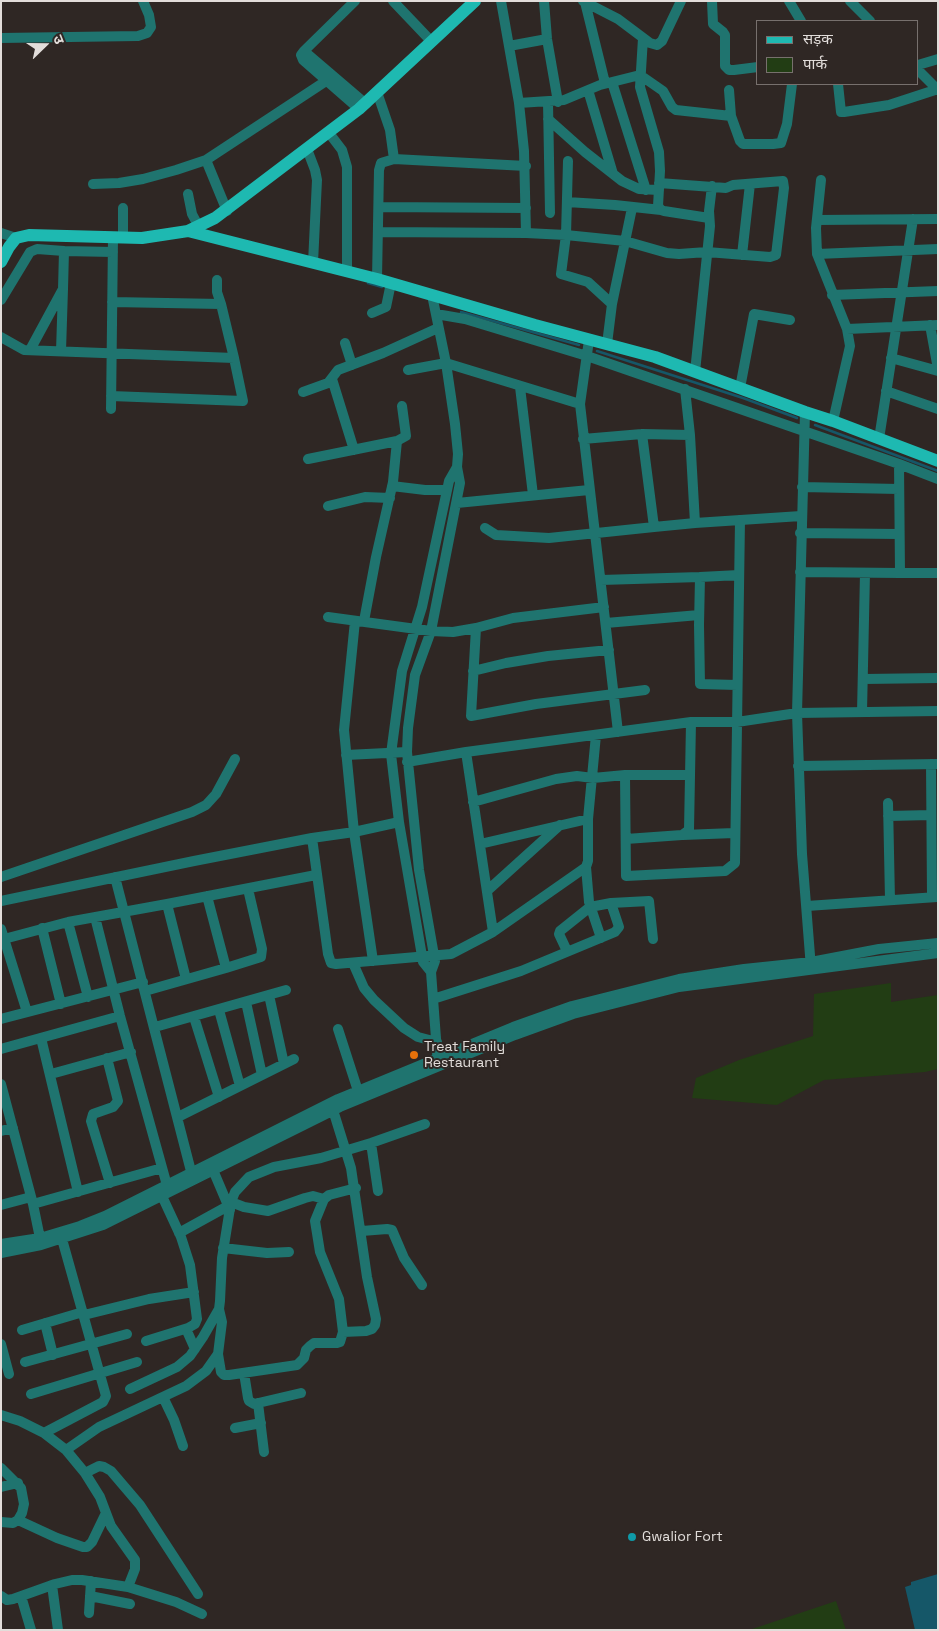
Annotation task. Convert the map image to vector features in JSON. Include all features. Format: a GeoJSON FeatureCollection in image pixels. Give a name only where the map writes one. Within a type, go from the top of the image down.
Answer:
{"type":"FeatureCollection","features":[{"type":"Feature","properties":{"kind":"main road"},"geometry":{"type":"LineString","coordinates":[[1,262],[16,238],[29,235],[142,238],[194,229],[227,211],[362,106],[468,4]]}},
{"type":"Feature","properties":{"kind":"main road"},"geometry":{"type":"LineString","coordinates":[[194,229],[589,340],[656,357],[938,461]]}},
{"type":"Feature","properties":{"kind":"street"},"geometry":{"type":"LineString","coordinates":[[1,38],[138,36],[147,33],[151,27],[144,1]]}},
{"type":"Feature","properties":{"kind":"street"},"geometry":{"type":"LineString","coordinates":[[355,1],[304,51],[301,58],[326,81],[362,106]]}},
{"type":"Feature","properties":{"kind":"street"},"geometry":{"type":"LineString","coordinates":[[393,1],[431,41]]}},
{"type":"Feature","properties":{"kind":"street"},"geometry":{"type":"LineString","coordinates":[[501,1],[519,104],[526,166],[526,233]]}},
{"type":"Feature","properties":{"kind":"street"},"geometry":{"type":"LineString","coordinates":[[544,1],[553,102],[548,119],[550,213]]}},
{"type":"Feature","properties":{"kind":"street"},"geometry":{"type":"LineString","coordinates":[[584,2],[618,19],[653,45],[660,44],[681,1]]}},
{"type":"Feature","properties":{"kind":"street"},"geometry":{"type":"LineString","coordinates":[[712,1],[713,24],[724,35],[725,66],[729,70],[756,67]]}},
{"type":"Feature","properties":{"kind":"street"},"geometry":{"type":"LineString","coordinates":[[789,1],[800,20]]}},
{"type":"Feature","properties":{"kind":"street"},"geometry":{"type":"LineString","coordinates":[[850,1],[869,20]]}},
{"type":"Feature","properties":{"kind":"street"},"geometry":{"type":"LineString","coordinates":[[584,2],[608,82],[646,190]]}},
{"type":"Feature","properties":{"kind":"street"},"geometry":{"type":"LineString","coordinates":[[643,38],[640,75],[642,94],[659,152],[658,206],[660,210]]}},
{"type":"Feature","properties":{"kind":"street"},"geometry":{"type":"LineString","coordinates":[[509,46],[547,39]]}},
{"type":"Feature","properties":{"kind":"street"},"geometry":{"type":"LineString","coordinates":[[304,51],[362,106]]}},
{"type":"Feature","properties":{"kind":"street"},"geometry":{"type":"LineString","coordinates":[[919,65],[938,59]]}},
{"type":"Feature","properties":{"kind":"street"},"geometry":{"type":"LineString","coordinates":[[838,85],[841,112],[889,105],[938,90],[919,71]]}},
{"type":"Feature","properties":{"kind":"street"},"geometry":{"type":"LineString","coordinates":[[519,104],[553,102],[608,82],[640,75],[662,91],[672,108],[676,110],[731,116]]}},
{"type":"Feature","properties":{"kind":"street"},"geometry":{"type":"LineString","coordinates":[[92,184],[143,179],[206,160],[326,81]]}},
{"type":"Feature","properties":{"kind":"street"},"geometry":{"type":"LineString","coordinates":[[728,90],[731,116],[736,132],[743,144],[781,143],[787,124],[792,85]]}},
{"type":"Feature","properties":{"kind":"street"},"geometry":{"type":"LineString","coordinates":[[588,90],[613,174]]}},
{"type":"Feature","properties":{"kind":"street"},"geometry":{"type":"LineString","coordinates":[[377,92],[390,130],[394,160]]}},
{"type":"Feature","properties":{"kind":"street"},"geometry":{"type":"LineString","coordinates":[[379,232],[566,235],[625,241],[667,253],[707,252],[770,258],[776,255],[784,188],[783,181],[726,188],[712,186],[659,186],[646,190],[632,187],[613,174],[548,119]]}},
{"type":"Feature","properties":{"kind":"street"},"geometry":{"type":"LineString","coordinates":[[328,133],[342,150],[347,167],[347,272]]}},
{"type":"Feature","properties":{"kind":"street"},"geometry":{"type":"LineString","coordinates":[[307,149],[317,180],[313,263]]}},
{"type":"Feature","properties":{"kind":"street"},"geometry":{"type":"LineString","coordinates":[[206,160],[227,211]]}},
{"type":"Feature","properties":{"kind":"street"},"geometry":{"type":"LineString","coordinates":[[568,160],[566,235],[561,274],[588,282],[612,304]]}},
{"type":"Feature","properties":{"kind":"street"},"geometry":{"type":"LineString","coordinates":[[377,279],[379,166],[384,161],[526,166]]}},
{"type":"Feature","properties":{"kind":"street"},"geometry":{"type":"LineString","coordinates":[[821,180],[817,220],[817,254],[832,296],[847,329],[850,346],[833,421]]}},
{"type":"Feature","properties":{"kind":"street"},"geometry":{"type":"LineString","coordinates":[[742,255],[750,184]]}},
{"type":"Feature","properties":{"kind":"street"},"geometry":{"type":"LineString","coordinates":[[695,372],[712,186]]}},
{"type":"Feature","properties":{"kind":"street"},"geometry":{"type":"LineString","coordinates":[[188,194],[194,229]]}},
{"type":"Feature","properties":{"kind":"street"},"geometry":{"type":"LineString","coordinates":[[567,202],[616,205],[709,218]]}},
{"type":"Feature","properties":{"kind":"street"},"geometry":{"type":"LineString","coordinates":[[111,409],[113,252],[118,238],[123,208]]}},
{"type":"Feature","properties":{"kind":"street"},"geometry":{"type":"LineString","coordinates":[[379,208],[526,208]]}},
{"type":"Feature","properties":{"kind":"street"},"geometry":{"type":"LineString","coordinates":[[607,344],[612,304],[632,208]]}},
{"type":"Feature","properties":{"kind":"street"},"geometry":{"type":"LineString","coordinates":[[879,439],[913,219]]}},
{"type":"Feature","properties":{"kind":"street"},"geometry":{"type":"LineString","coordinates":[[817,220],[938,219]]}},
{"type":"Feature","properties":{"kind":"street"},"geometry":{"type":"LineString","coordinates":[[1,233],[16,238]]}},
{"type":"Feature","properties":{"kind":"street"},"geometry":{"type":"LineString","coordinates":[[1,300],[30,252],[37,249],[64,252],[113,252]]}},
{"type":"Feature","properties":{"kind":"street"},"geometry":{"type":"LineString","coordinates":[[817,254],[938,249]]}},
{"type":"Feature","properties":{"kind":"street"},"geometry":{"type":"LineString","coordinates":[[61,351],[64,252]]}},
{"type":"Feature","properties":{"kind":"street"},"geometry":{"type":"LineString","coordinates":[[111,396],[244,401],[217,292],[217,280]]}},
{"type":"Feature","properties":{"kind":"street"},"geometry":{"type":"LineString","coordinates":[[372,313],[386,307],[391,284]]}},
{"type":"Feature","properties":{"kind":"street"},"geometry":{"type":"LineString","coordinates":[[30,350],[63,289]]}},
{"type":"Feature","properties":{"kind":"street"},"geometry":{"type":"LineString","coordinates":[[832,296],[938,291]]}},
{"type":"Feature","properties":{"kind":"street"},"geometry":{"type":"LineString","coordinates":[[432,295],[456,424],[457,467],[460,483],[431,631],[415,675],[408,728],[407,757],[419,870],[435,961],[431,972],[438,1062]]}},
{"type":"Feature","properties":{"kind":"street"},"geometry":{"type":"LineString","coordinates":[[451,301],[452,317]]}},
{"type":"Feature","properties":{"kind":"street"},"geometry":{"type":"LineString","coordinates":[[112,302],[221,304]]}},
{"type":"Feature","properties":{"kind":"street"},"geometry":{"type":"LineString","coordinates":[[436,314],[464,319],[587,356],[804,430],[938,479]]}},
{"type":"Feature","properties":{"kind":"street"},"geometry":{"type":"LineString","coordinates":[[740,388],[754,314],[790,320]]}},
{"type":"Feature","properties":{"kind":"street"},"geometry":{"type":"LineString","coordinates":[[847,329],[934,325],[938,370],[891,358]]}},
{"type":"Feature","properties":{"kind":"street"},"geometry":{"type":"LineString","coordinates":[[303,392],[328,383],[335,372],[438,328]]}},
{"type":"Feature","properties":{"kind":"street"},"geometry":{"type":"LineString","coordinates":[[1,337],[24,350],[234,358]]}},
{"type":"Feature","properties":{"kind":"street"},"geometry":{"type":"LineString","coordinates":[[589,340],[580,404],[618,732]]}},
{"type":"Feature","properties":{"kind":"street"},"geometry":{"type":"LineString","coordinates":[[346,343],[352,365]]}},
{"type":"Feature","properties":{"kind":"street"},"geometry":{"type":"LineString","coordinates":[[408,370],[446,363],[580,404]]}},
{"type":"Feature","properties":{"kind":"street"},"geometry":{"type":"LineString","coordinates":[[332,379],[354,450]]}},
{"type":"Feature","properties":{"kind":"street"},"geometry":{"type":"LineString","coordinates":[[520,387],[534,495]]}},
{"type":"Feature","properties":{"kind":"street"},"geometry":{"type":"LineString","coordinates":[[685,389],[690,434],[695,523]]}},
{"type":"Feature","properties":{"kind":"street"},"geometry":{"type":"LineString","coordinates":[[886,391],[938,409]]}},
{"type":"Feature","properties":{"kind":"street"},"geometry":{"type":"LineString","coordinates":[[308,459],[397,441],[406,436],[402,406]]}},
{"type":"Feature","properties":{"kind":"street"},"geometry":{"type":"LineString","coordinates":[[805,412],[800,534],[797,713],[802,854],[811,966]]}},
{"type":"Feature","properties":{"kind":"street"},"geometry":{"type":"LineString","coordinates":[[583,439],[642,434],[690,434]]}},
{"type":"Feature","properties":{"kind":"street"},"geometry":{"type":"LineString","coordinates":[[642,434],[654,527]]}},
{"type":"Feature","properties":{"kind":"street"},"geometry":{"type":"LineString","coordinates":[[373,961],[354,832],[344,730],[359,621],[390,498],[397,441]]}},
{"type":"Feature","properties":{"kind":"street"},"geometry":{"type":"LineString","coordinates":[[898,464],[900,573]]}},
{"type":"Feature","properties":{"kind":"street"},"geometry":{"type":"LineString","coordinates":[[431,972],[423,962],[399,822],[391,754],[402,671],[422,607],[449,480],[457,467]]}},
{"type":"Feature","properties":{"kind":"street"},"geometry":{"type":"LineString","coordinates":[[392,486],[425,490],[447,490]]}},
{"type":"Feature","properties":{"kind":"street"},"geometry":{"type":"LineString","coordinates":[[802,487],[899,489]]}},
{"type":"Feature","properties":{"kind":"street"},"geometry":{"type":"LineString","coordinates":[[457,503],[590,490]]}},
{"type":"Feature","properties":{"kind":"street"},"geometry":{"type":"LineString","coordinates":[[328,506],[365,497],[390,498]]}},
{"type":"Feature","properties":{"kind":"street"},"geometry":{"type":"LineString","coordinates":[[485,528],[496,535],[549,538],[695,523],[801,516]]}},
{"type":"Feature","properties":{"kind":"street"},"geometry":{"type":"LineString","coordinates":[[625,775],[626,876],[725,871],[735,863],[740,520]]}},
{"type":"Feature","properties":{"kind":"street"},"geometry":{"type":"LineString","coordinates":[[800,534],[899,534]]}},
{"type":"Feature","properties":{"kind":"street"},"geometry":{"type":"LineString","coordinates":[[800,572],[938,573]]}},
{"type":"Feature","properties":{"kind":"street"},"geometry":{"type":"LineString","coordinates":[[862,712],[865,573]]}},
{"type":"Feature","properties":{"kind":"street"},"geometry":{"type":"LineString","coordinates":[[601,580],[739,575]]}},
{"type":"Feature","properties":{"kind":"street"},"geometry":{"type":"LineString","coordinates":[[700,577],[700,684],[737,685]]}},
{"type":"Feature","properties":{"kind":"street"},"geometry":{"type":"LineString","coordinates":[[328,617],[416,630],[453,632],[513,618],[604,607]]}},
{"type":"Feature","properties":{"kind":"street"},"geometry":{"type":"LineString","coordinates":[[606,623],[699,615]]}},
{"type":"Feature","properties":{"kind":"street"},"geometry":{"type":"LineString","coordinates":[[476,628],[471,716],[536,704],[645,690]]}},
{"type":"Feature","properties":{"kind":"street"},"geometry":{"type":"LineString","coordinates":[[473,670],[506,662],[540,657],[609,650]]}},
{"type":"Feature","properties":{"kind":"street"},"geometry":{"type":"LineString","coordinates":[[864,679],[938,678]]}},
{"type":"Feature","properties":{"kind":"street"},"geometry":{"type":"LineString","coordinates":[[346,755],[391,754],[407,757],[466,752],[691,722],[737,722],[797,713],[938,711]]}},
{"type":"Feature","properties":{"kind":"street"},"geometry":{"type":"LineString","coordinates":[[682,835],[690,830],[691,722]]}},
{"type":"Feature","properties":{"kind":"street"},"geometry":{"type":"LineString","coordinates":[[596,734],[588,819],[588,861],[586,866],[590,907],[601,938]]}},
{"type":"Feature","properties":{"kind":"street"},"geometry":{"type":"LineString","coordinates":[[466,752],[493,932]]}},
{"type":"Feature","properties":{"kind":"street"},"geometry":{"type":"LineString","coordinates":[[1,877],[192,812],[206,805],[216,794],[236,759]]}},
{"type":"Feature","properties":{"kind":"street"},"geometry":{"type":"LineString","coordinates":[[798,766],[934,764],[931,815],[935,897],[807,906]]}},
{"type":"Feature","properties":{"kind":"street"},"geometry":{"type":"LineString","coordinates":[[473,802],[556,779],[577,776],[593,778],[625,775],[690,775]]}},
{"type":"Feature","properties":{"kind":"street"},"geometry":{"type":"LineString","coordinates":[[888,803],[890,900]]}},
{"type":"Feature","properties":{"kind":"street"},"geometry":{"type":"LineString","coordinates":[[888,816],[931,815]]}},
{"type":"Feature","properties":{"kind":"street"},"geometry":{"type":"LineString","coordinates":[[480,844],[588,819]]}},
{"type":"Feature","properties":{"kind":"street"},"geometry":{"type":"LineString","coordinates":[[1,901],[399,822]]}},
{"type":"Feature","properties":{"kind":"street"},"geometry":{"type":"LineString","coordinates":[[487,891],[560,825]]}},
{"type":"Feature","properties":{"kind":"street"},"geometry":{"type":"LineString","coordinates":[[626,839],[734,833]]}},
{"type":"Feature","properties":{"kind":"street"},"geometry":{"type":"LineString","coordinates":[[312,838],[329,960],[331,963],[336,964],[451,954],[493,932],[586,866]]}},
{"type":"Feature","properties":{"kind":"street"},"geometry":{"type":"LineString","coordinates":[[4,939],[68,922],[316,875]]}},
{"type":"Feature","properties":{"kind":"street"},"geometry":{"type":"LineString","coordinates":[[115,877],[192,1176]]}},
{"type":"Feature","properties":{"kind":"street"},"geometry":{"type":"LineString","coordinates":[[1,1019],[114,990],[144,987],[186,978],[258,959],[263,954],[248,889]]}},
{"type":"Feature","properties":{"kind":"street"},"geometry":{"type":"LineString","coordinates":[[207,896],[226,968]]}},
{"type":"Feature","properties":{"kind":"street"},"geometry":{"type":"LineString","coordinates":[[567,951],[559,934],[560,931],[590,907],[611,903],[649,901],[653,939]]}},
{"type":"Feature","properties":{"kind":"street"},"geometry":{"type":"LineString","coordinates":[[433,999],[521,971],[618,930],[619,927],[611,903]]}},
{"type":"Feature","properties":{"kind":"street"},"geometry":{"type":"LineString","coordinates":[[167,904],[186,978]]}},
{"type":"Feature","properties":{"kind":"street"},"geometry":{"type":"LineString","coordinates":[[95,917],[162,1168],[166,1191],[190,1265],[198,1319],[195,1324],[188,1328],[146,1341]]}},
{"type":"Feature","properties":{"kind":"street"},"geometry":{"type":"LineString","coordinates":[[68,922],[88,997]]}},
{"type":"Feature","properties":{"kind":"street"},"geometry":{"type":"LineString","coordinates":[[42,928],[61,1004]]}},
{"type":"Feature","properties":{"kind":"street"},"geometry":{"type":"LineString","coordinates":[[1,929],[27,1012]]}},
{"type":"Feature","properties":{"kind":"street"},"geometry":{"type":"LineString","coordinates":[[811,966],[879,949],[938,943]]}},
{"type":"Feature","properties":{"kind":"street"},"geometry":{"type":"LineString","coordinates":[[192,1176],[213,1170],[333,1110],[513,1027],[572,1006],[679,979],[744,969],[811,966],[938,953]]}},
{"type":"Feature","properties":{"kind":"street"},"geometry":{"type":"LineString","coordinates":[[353,962],[364,988],[374,1000],[404,1028],[418,1038],[437,1042]]}},
{"type":"Feature","properties":{"kind":"street"},"geometry":{"type":"LineString","coordinates":[[155,1028],[286,990]]}},
{"type":"Feature","properties":{"kind":"street"},"geometry":{"type":"LineString","coordinates":[[269,995],[284,1064]]}},
{"type":"Feature","properties":{"kind":"street"},"geometry":{"type":"LineString","coordinates":[[246,1002],[262,1075]]}},
{"type":"Feature","properties":{"kind":"street"},"geometry":{"type":"LineString","coordinates":[[219,1010],[240,1086]]}},
{"type":"Feature","properties":{"kind":"street"},"geometry":{"type":"LineString","coordinates":[[1,1049],[120,1016]]}},
{"type":"Feature","properties":{"kind":"street"},"geometry":{"type":"LineString","coordinates":[[194,1017],[219,1097]]}},
{"type":"Feature","properties":{"kind":"street"},"geometry":{"type":"LineString","coordinates":[[338,1029],[358,1091]]}},
{"type":"Feature","properties":{"kind":"street"},"geometry":{"type":"LineString","coordinates":[[42,1038],[78,1192]]}},
{"type":"Feature","properties":{"kind":"street"},"geometry":{"type":"LineString","coordinates":[[51,1074],[131,1052]]}},
{"type":"Feature","properties":{"kind":"street"},"geometry":{"type":"LineString","coordinates":[[107,1058],[118,1101],[113,1107],[93,1114],[91,1121],[110,1183]]}},
{"type":"Feature","properties":{"kind":"street"},"geometry":{"type":"LineString","coordinates":[[178,1117],[294,1060]]}},
{"type":"Feature","properties":{"kind":"street"},"geometry":{"type":"LineString","coordinates":[[1,1244],[62,1239],[104,1225],[338,1099],[438,1062]]}},
{"type":"Feature","properties":{"kind":"street"},"geometry":{"type":"LineString","coordinates":[[1,1084],[32,1200],[41,1242]]}},
{"type":"Feature","properties":{"kind":"street"},"geometry":{"type":"LineString","coordinates":[[333,1110],[347,1150],[356,1188],[367,1277],[376,1319],[375,1325],[366,1331],[344,1332]]}},
{"type":"Feature","properties":{"kind":"street"},"geometry":{"type":"LineString","coordinates":[[130,1389],[170,1372],[184,1362],[195,1349],[218,1309],[230,1206],[235,1192],[241,1184],[262,1170],[321,1158],[425,1124]]}},
{"type":"Feature","properties":{"kind":"street"},"geometry":{"type":"LineString","coordinates":[[1,1131],[13,1128]]}},
{"type":"Feature","properties":{"kind":"street"},"geometry":{"type":"LineString","coordinates":[[371,1143],[378,1191]]}},
{"type":"Feature","properties":{"kind":"street"},"geometry":{"type":"LineString","coordinates":[[1,1205],[78,1192],[162,1168]]}},
{"type":"Feature","properties":{"kind":"street"},"geometry":{"type":"LineString","coordinates":[[213,1170],[230,1206]]}},
{"type":"Feature","properties":{"kind":"street"},"geometry":{"type":"LineString","coordinates":[[218,1309],[222,1322],[218,1354],[220,1367],[224,1375],[297,1365],[302,1362],[310,1346],[314,1343],[336,1343],[343,1338],[344,1332],[339,1299],[320,1252],[316,1230],[316,1215],[324,1198],[356,1188]]}},
{"type":"Feature","properties":{"kind":"street"},"geometry":{"type":"LineString","coordinates":[[1,1253],[41,1242],[166,1191]]}},
{"type":"Feature","properties":{"kind":"street"},"geometry":{"type":"LineString","coordinates":[[179,1233],[230,1206],[268,1211],[305,1198],[324,1198]]}},
{"type":"Feature","properties":{"kind":"street"},"geometry":{"type":"LineString","coordinates":[[362,1231],[392,1230],[404,1258],[422,1285]]}},
{"type":"Feature","properties":{"kind":"street"},"geometry":{"type":"LineString","coordinates":[[44,1433],[103,1402],[106,1396],[62,1239]]}},
{"type":"Feature","properties":{"kind":"street"},"geometry":{"type":"LineString","coordinates":[[224,1248],[266,1253],[289,1252]]}},
{"type":"Feature","properties":{"kind":"street"},"geometry":{"type":"LineString","coordinates":[[22,1330],[83,1313],[150,1298],[194,1292]]}},
{"type":"Feature","properties":{"kind":"street"},"geometry":{"type":"LineString","coordinates":[[45,1323],[53,1354]]}},
{"type":"Feature","properties":{"kind":"street"},"geometry":{"type":"LineString","coordinates":[[188,1328],[188,1334],[195,1349]]}},
{"type":"Feature","properties":{"kind":"street"},"geometry":{"type":"LineString","coordinates":[[26,1362],[127,1334]]}},
{"type":"Feature","properties":{"kind":"street"},"geometry":{"type":"LineString","coordinates":[[1,1344],[9,1374]]}},
{"type":"Feature","properties":{"kind":"street"},"geometry":{"type":"LineString","coordinates":[[66,1450],[99,1427],[163,1397],[197,1378],[213,1364],[218,1354]]}},
{"type":"Feature","properties":{"kind":"street"},"geometry":{"type":"LineString","coordinates":[[31,1394],[137,1362]]}},
{"type":"Feature","properties":{"kind":"street"},"geometry":{"type":"LineString","coordinates":[[244,1373],[249,1401],[254,1404],[301,1394]]}},
{"type":"Feature","properties":{"kind":"street"},"geometry":{"type":"LineString","coordinates":[[163,1397],[183,1446]]}},
{"type":"Feature","properties":{"kind":"street"},"geometry":{"type":"LineString","coordinates":[[258,1403],[264,1452]]}},
{"type":"Feature","properties":{"kind":"street"},"geometry":{"type":"LineString","coordinates":[[1,1415],[20,1421],[44,1433],[66,1450],[86,1473],[100,1497],[111,1526],[135,1560],[135,1569],[128,1586]]}},
{"type":"Feature","properties":{"kind":"street"},"geometry":{"type":"LineString","coordinates":[[235,1428],[261,1423]]}},
{"type":"Feature","properties":{"kind":"street"},"geometry":{"type":"LineString","coordinates":[[86,1473],[99,1466],[111,1471],[140,1505],[198,1594]]}},
{"type":"Feature","properties":{"kind":"street"},"geometry":{"type":"LineString","coordinates":[[1,1468],[18,1483],[21,1488],[24,1504],[18,1520],[8,1524],[1,1522]]}},
{"type":"Feature","properties":{"kind":"street"},"geometry":{"type":"LineString","coordinates":[[1,1487],[18,1483]]}},
{"type":"Feature","properties":{"kind":"street"},"geometry":{"type":"LineString","coordinates":[[18,1520],[57,1538],[87,1547],[92,1542],[106,1514]]}},
{"type":"Feature","properties":{"kind":"street"},"geometry":{"type":"LineString","coordinates":[[3,1600],[72,1580],[91,1581],[128,1586],[176,1602],[202,1614]]}},
{"type":"Feature","properties":{"kind":"street"},"geometry":{"type":"LineString","coordinates":[[89,1613],[91,1581]]}},
{"type":"Feature","properties":{"kind":"street"},"geometry":{"type":"LineString","coordinates":[[52,1585],[58,1630]]}},
{"type":"Feature","properties":{"kind":"street"},"geometry":{"type":"LineString","coordinates":[[21,1596],[31,1630]]}},
{"type":"Feature","properties":{"kind":"street"},"geometry":{"type":"LineString","coordinates":[[90,1596],[130,1604]]}},
{"type":"Feature","properties":{"kind":"green space"},"geometry":{"type":"Polygon","coordinates":[[[891,983],[891,1002],[938,995],[938,1069],[925,1072],[824,1080],[777,1105],[692,1098],[696,1078],[739,1060],[813,1036],[814,994],[891,983]]]}},
{"type":"Feature","properties":{"kind":"green space"},"geometry":{"type":"Polygon","coordinates":[[[836,1601],[846,1630],[749,1630],[836,1601]]]}},
{"type":"Feature","properties":{"kind":"water"},"geometry":{"type":"Polygon","coordinates":[[[938,1574],[938,1630],[915,1630],[905,1587],[911,1585],[911,1582],[938,1574]]]}},
{"type":"Feature","properties":{"kind":"waterway"},"geometry":{"type":"LineString","coordinates":[[368,283],[382,287]]}},
{"type":"Feature","properties":{"kind":"waterway"},"geometry":{"type":"LineString","coordinates":[[461,312],[579,345]]}},
{"type":"Feature","properties":{"kind":"waterway"},"geometry":{"type":"LineString","coordinates":[[597,351],[743,398],[797,418]]}},
{"type":"Feature","properties":{"kind":"waterway"},"geometry":{"type":"LineString","coordinates":[[815,425],[938,471]]}},
{"type":"Feature","properties":{"kind":"place","name":"Treat Family Restaurant"},"geometry":{"type":"Point","coordinates":[414,1055]}},
{"type":"Feature","properties":{"kind":"place","name":"Gwalior Fort"},"geometry":{"type":"Point","coordinates":[632,1537]}}]}
